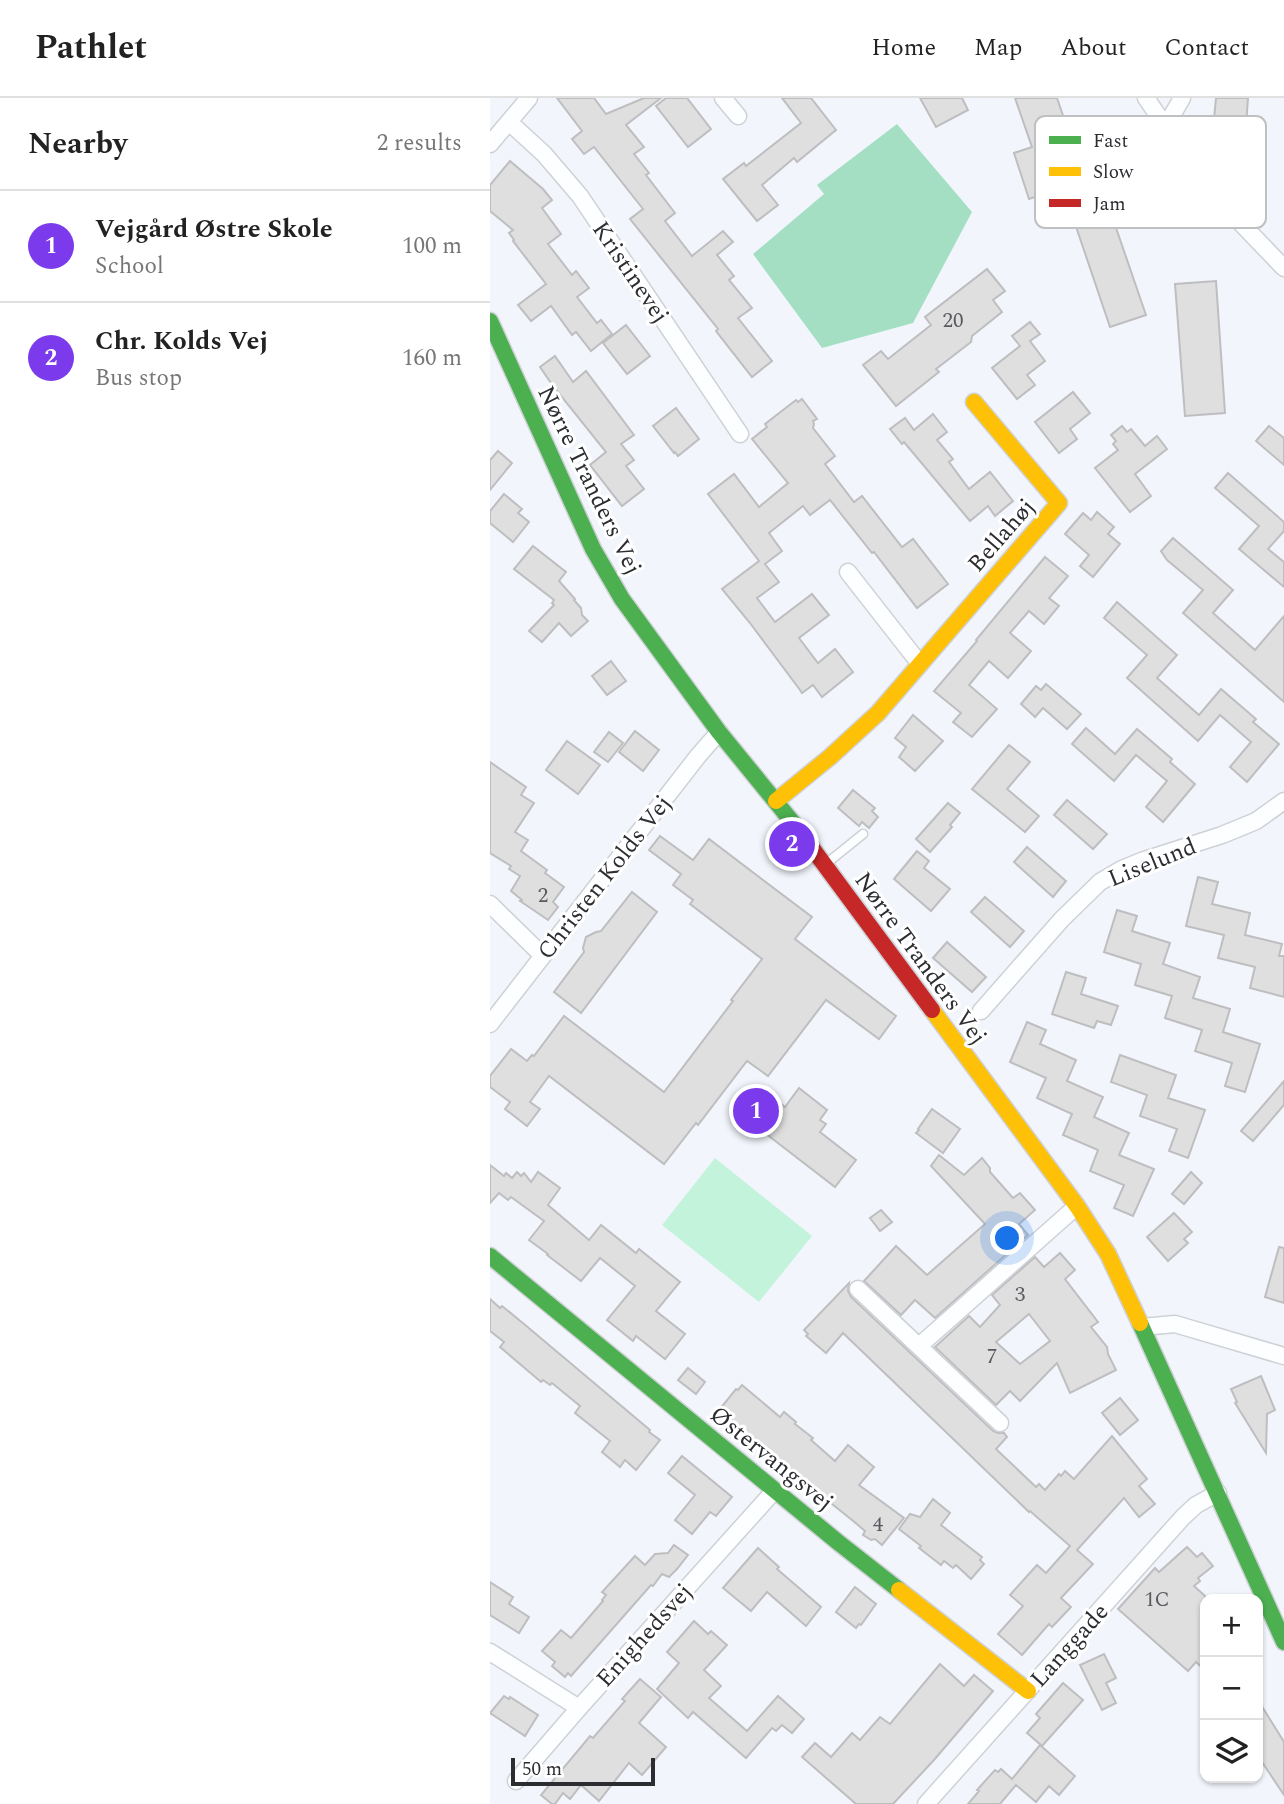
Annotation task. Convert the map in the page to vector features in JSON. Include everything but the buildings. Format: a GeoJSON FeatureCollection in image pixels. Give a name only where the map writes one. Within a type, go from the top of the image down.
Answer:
{"type":"FeatureCollection","features":[{"type":"Feature","properties":{"kind":"street"},"geometry":{"type":"LineString","coordinates":[[490,144],[529,98]]}},
{"type":"Feature","properties":{"kind":"street"},"geometry":{"type":"LineString","coordinates":[[723,98],[738,116]]}},
{"type":"Feature","properties":{"kind":"street"},"geometry":{"type":"LineString","coordinates":[[1146,98],[1159,116]]}},
{"type":"Feature","properties":{"kind":"street"},"geometry":{"type":"LineString","coordinates":[[1172,116],[1182,98]]}},
{"type":"Feature","properties":{"kind":"street","name":"Kristinevej"},"geometry":{"type":"LineString","coordinates":[[509,122],[544,154],[580,196],[740,434]]}},
{"type":"Feature","properties":{"kind":"street"},"geometry":{"type":"LineString","coordinates":[[1246,228],[1284,268]]}},
{"type":"Feature","properties":{"kind":"street","name":"Nørre Tranders Vej"},"geometry":{"type":"LineString","coordinates":[[490,321],[593,549],[622,600],[719,732],[824,865],[1077,1206],[1108,1254],[1284,1642]]}},
{"type":"Feature","properties":{"kind":"street","name":"Bellahøj"},"geometry":{"type":"LineString","coordinates":[[776,801],[831,757],[878,713],[1059,503],[974,402]]}},
{"type":"Feature","properties":{"kind":"street"},"geometry":{"type":"LineString","coordinates":[[848,572],[920,664]]}},
{"type":"Feature","properties":{"kind":"street","name":"Christen Kolds Vej"},"geometry":{"type":"LineString","coordinates":[[490,1024],[719,732]]}},
{"type":"Feature","properties":{"kind":"street","name":"Liselund"},"geometry":{"type":"LineString","coordinates":[[981,1011],[1062,919],[1100,882],[1144,860],[1256,821],[1284,801]]}},
{"type":"Feature","properties":{"kind":"street"},"geometry":{"type":"LineString","coordinates":[[490,904],[542,956]]}},
{"type":"Feature","properties":{"kind":"street"},"geometry":{"type":"LineString","coordinates":[[919,1346],[1077,1206]]}},
{"type":"Feature","properties":{"kind":"street","name":"Østervangsvej"},"geometry":{"type":"LineString","coordinates":[[490,1256],[839,1543],[1028,1691]]}},
{"type":"Feature","properties":{"kind":"street"},"geometry":{"type":"LineString","coordinates":[[858,1289],[1000,1423]]}},
{"type":"Feature","properties":{"kind":"street"},"geometry":{"type":"LineString","coordinates":[[1142,1327],[1175,1325],[1284,1356]]}},
{"type":"Feature","properties":{"kind":"street","name":"Enighedsvej"},"geometry":{"type":"LineString","coordinates":[[516,1781],[775,1490]]}},
{"type":"Feature","properties":{"kind":"street","name":"Langgade"},"geometry":{"type":"LineString","coordinates":[[926,1804],[1183,1517],[1196,1505],[1218,1493]]}},
{"type":"Feature","properties":{"kind":"street"},"geometry":{"type":"LineString","coordinates":[[490,1652],[579,1708]]}},
{"type":"Feature","properties":{"kind":"lane"},"geometry":{"type":"LineString","coordinates":[[824,865],[863,834]]}},
{"type":"Feature","properties":{"kind":"green space"},"geometry":{"type":"Polygon","coordinates":[[[897,124],[972,212],[913,323],[822,348],[753,254],[824,194],[817,185],[897,124]]]}},
{"type":"Feature","properties":{"kind":"green space"},"geometry":{"type":"Polygon","coordinates":[[[715,1158],[812,1236],[759,1302],[662,1225],[715,1158]]]}},
{"type":"Feature","properties":{"kind":"traffic: fast"},"geometry":{"type":"LineString","coordinates":[[490,321],[593,549],[622,599],[719,732],[798,829]]}},
{"type":"Feature","properties":{"kind":"traffic: fast"},"geometry":{"type":"LineString","coordinates":[[490,1256],[899,1590]]}},
{"type":"Feature","properties":{"kind":"traffic: fast"},"geometry":{"type":"LineString","coordinates":[[1140,1323],[1284,1642]]}},
{"type":"Feature","properties":{"kind":"traffic: slow"},"geometry":{"type":"LineString","coordinates":[[776,801],[878,713],[1059,503],[974,402]]}},
{"type":"Feature","properties":{"kind":"traffic: slow"},"geometry":{"type":"LineString","coordinates":[[932,1010],[1077,1206],[1108,1254],[1140,1323]]}},
{"type":"Feature","properties":{"kind":"traffic: slow"},"geometry":{"type":"LineString","coordinates":[[899,1590],[1028,1691]]}},
{"type":"Feature","properties":{"kind":"traffic: jam"},"geometry":{"type":"LineString","coordinates":[[798,829],[932,1010]]}},
{"type":"Feature","properties":{"kind":"place","name":"Chr. Kolds Vej"},"geometry":{"type":"Point","coordinates":[792,844]}},
{"type":"Feature","properties":{"kind":"place","name":"Vejgård Østre Skole"},"geometry":{"type":"Point","coordinates":[756,1111]}}]}
